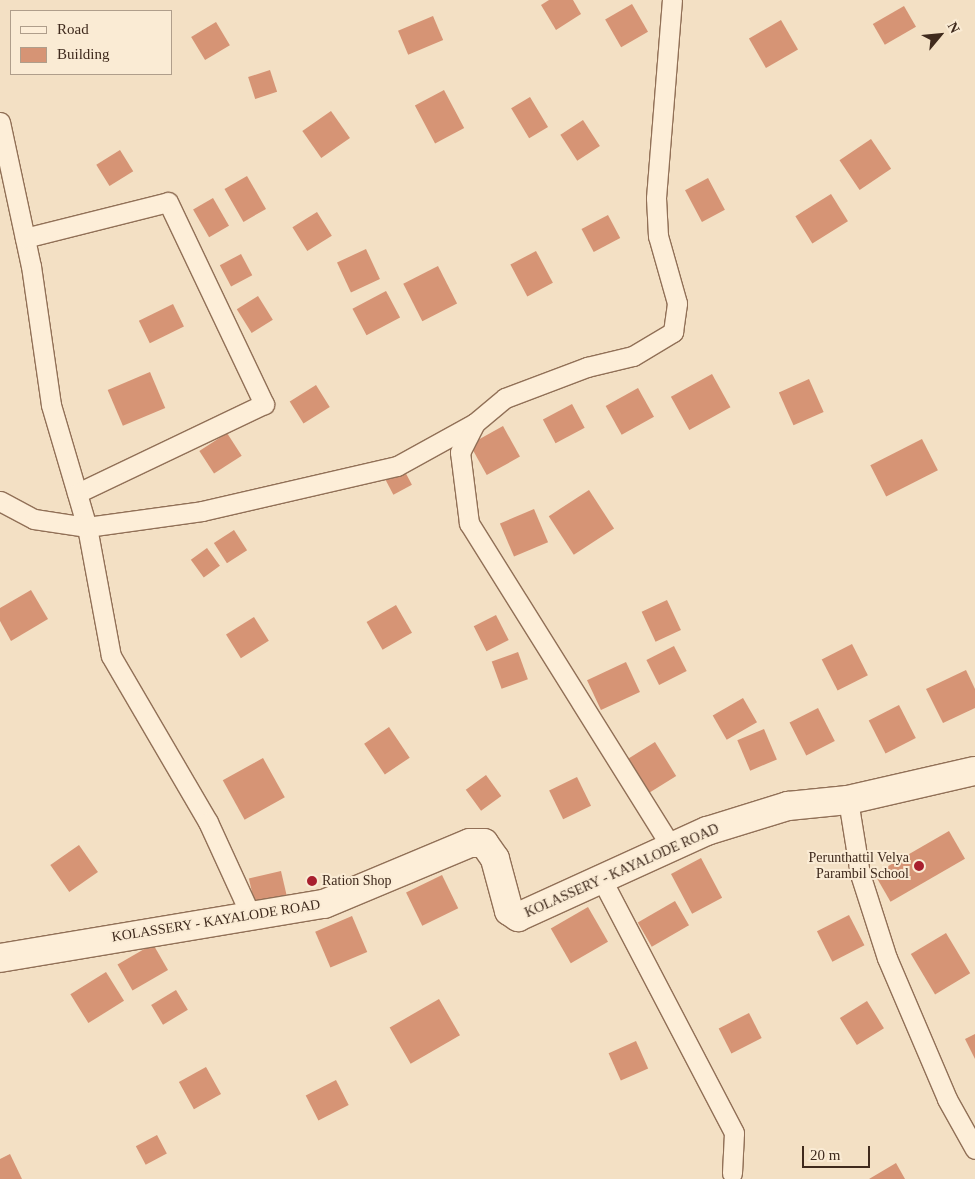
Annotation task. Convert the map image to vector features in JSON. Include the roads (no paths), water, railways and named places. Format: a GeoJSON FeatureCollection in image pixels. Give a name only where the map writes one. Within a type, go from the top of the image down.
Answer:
{"type":"FeatureCollection","features":[{"type":"Feature","properties":{"kind":"main road","name":"KOLASSERY - KAYALODE ROAD"},"geometry":{"type":"LineString","coordinates":[[0,958],[324,904],[470,842],[484,843],[495,859],[509,910],[518,917],[707,831],[788,806],[848,800],[975,771]]}},
{"type":"Feature","properties":{"kind":"street"},"geometry":{"type":"LineString","coordinates":[[0,501],[34,519],[86,527],[202,511],[397,466],[475,423],[505,398],[587,367],[633,356],[673,332],[676,303],[658,236],[656,198],[672,0]]}},
{"type":"Feature","properties":{"kind":"street"},"geometry":{"type":"LineString","coordinates":[[0,122],[24,238],[51,405],[86,527],[111,656],[208,822],[250,916]]}},
{"type":"Feature","properties":{"kind":"street"},"geometry":{"type":"LineString","coordinates":[[24,238],[168,202],[264,404],[77,493]]}},
{"type":"Feature","properties":{"kind":"street"},"geometry":{"type":"LineString","coordinates":[[475,423],[460,452],[469,523],[672,848]]}},
{"type":"Feature","properties":{"kind":"street"},"geometry":{"type":"LineString","coordinates":[[848,800],[860,874],[887,958],[947,1099],[975,1150]]}},
{"type":"Feature","properties":{"kind":"street"},"geometry":{"type":"LineString","coordinates":[[602,880],[734,1133],[732,1173]]}},
{"type":"Feature","properties":{"kind":"place","name":"Perunthattil Velya Parambil School"},"geometry":{"type":"Point","coordinates":[919,866]}},
{"type":"Feature","properties":{"kind":"place","name":"Ration Shop"},"geometry":{"type":"Point","coordinates":[312,881]}}]}
